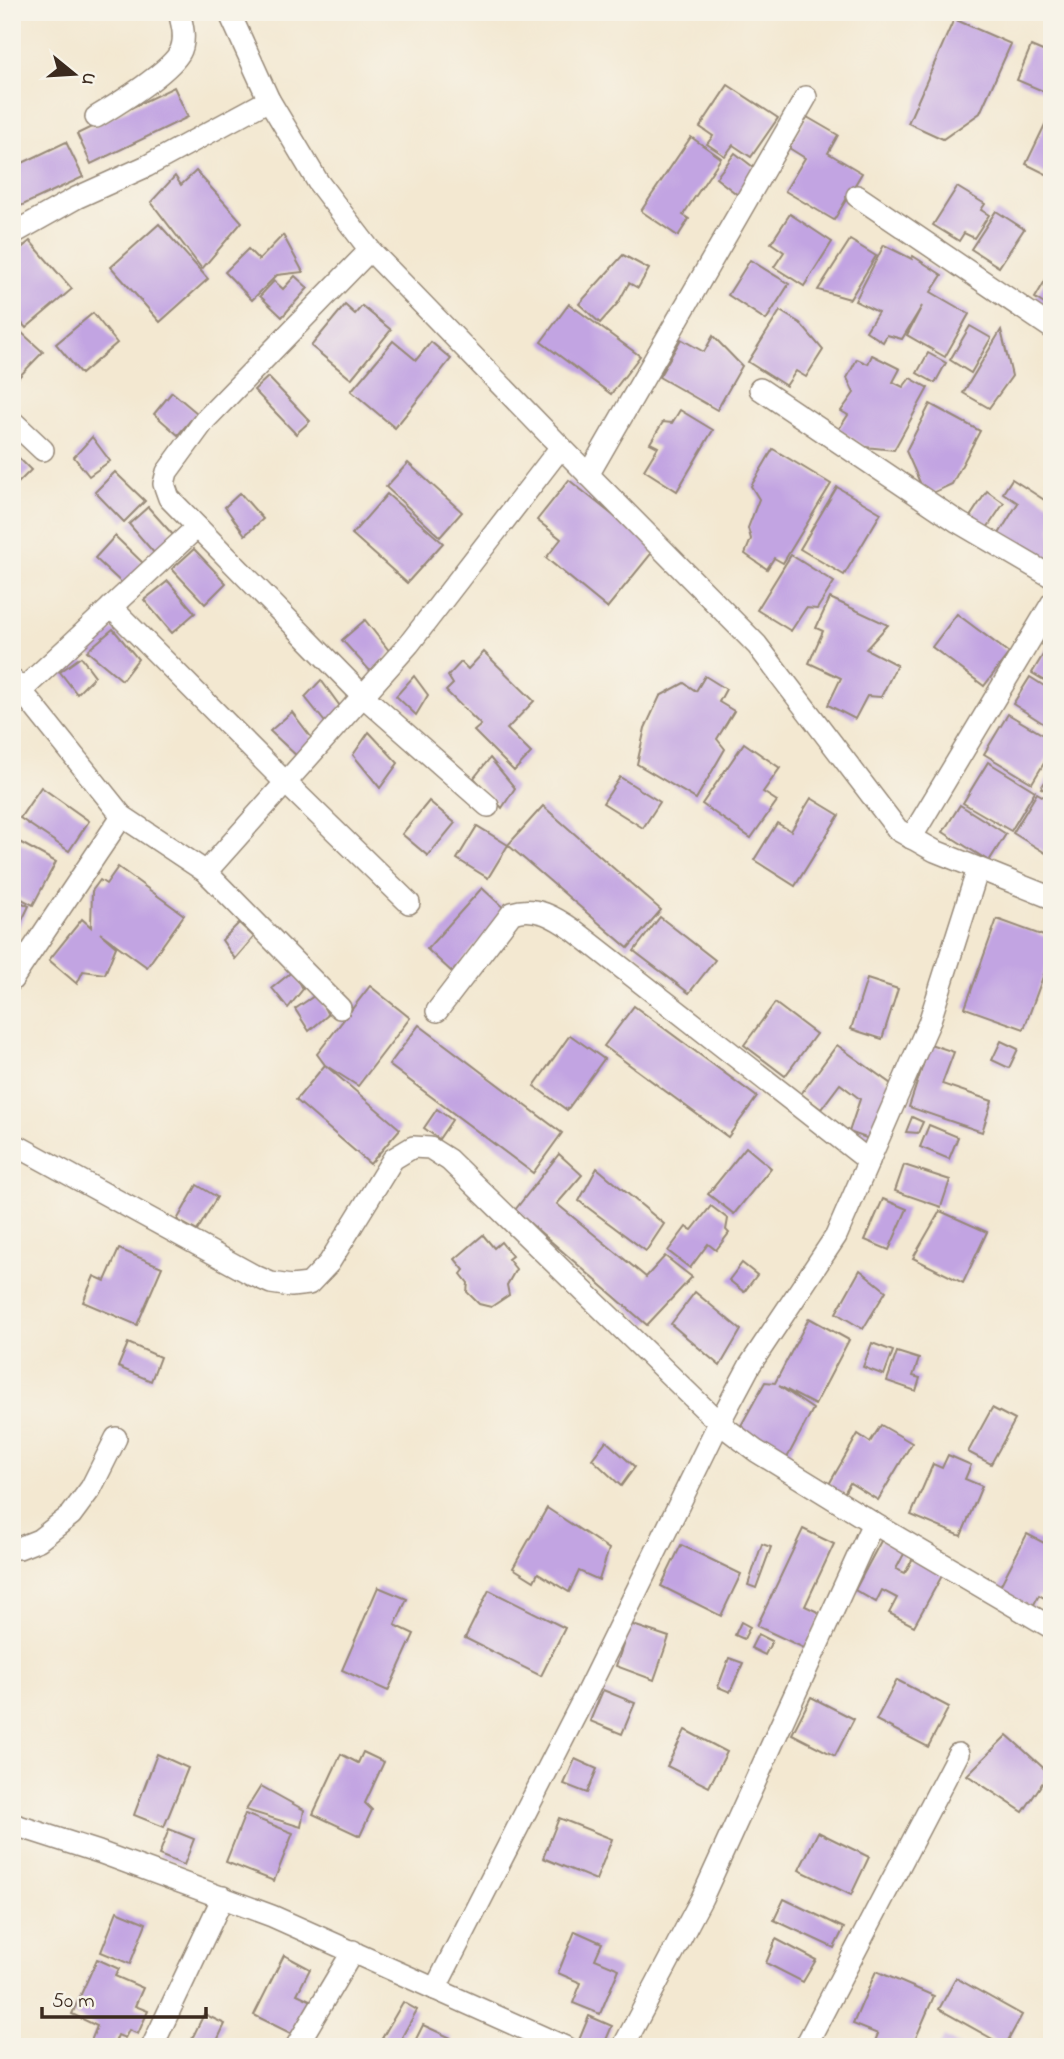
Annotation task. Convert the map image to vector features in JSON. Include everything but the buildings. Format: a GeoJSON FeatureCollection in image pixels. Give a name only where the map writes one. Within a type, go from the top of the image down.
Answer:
{"type":"FeatureCollection","features":[{"type":"Feature","properties":{"kind":"street"},"geometry":{"type":"LineString","coordinates":[[96,117],[142,87],[181,52],[184,31],[179,12]]}},
{"type":"Feature","properties":{"kind":"street"},"geometry":{"type":"LineString","coordinates":[[229,12],[269,100],[318,181],[370,250],[757,645],[898,830],[935,851],[1051,895]]}},
{"type":"Feature","properties":{"kind":"street"},"geometry":{"type":"LineString","coordinates":[[588,475],[806,97]]}},
{"type":"Feature","properties":{"kind":"street"},"geometry":{"type":"LineString","coordinates":[[12,234],[76,198],[146,166],[269,100]]}},
{"type":"Feature","properties":{"kind":"street"},"geometry":{"type":"LineString","coordinates":[[857,196],[1052,328]]}},
{"type":"Feature","properties":{"kind":"street"},"geometry":{"type":"LineString","coordinates":[[370,250],[205,419],[167,472],[164,484],[169,498],[363,696],[488,806]]}},
{"type":"Feature","properties":{"kind":"street"},"geometry":{"type":"LineString","coordinates":[[760,389],[958,522],[1052,577]]}},
{"type":"Feature","properties":{"kind":"street"},"geometry":{"type":"LineString","coordinates":[[12,421],[43,450]]}},
{"type":"Feature","properties":{"kind":"street"},"geometry":{"type":"LineString","coordinates":[[206,873],[409,644],[561,447]]}},
{"type":"Feature","properties":{"kind":"street"},"geometry":{"type":"LineString","coordinates":[[197,527],[111,607],[17,685],[122,816],[206,873],[340,1008]]}},
{"type":"Feature","properties":{"kind":"street"},"geometry":{"type":"LineString","coordinates":[[911,838],[1052,603]]}},
{"type":"Feature","properties":{"kind":"street"},"geometry":{"type":"LineString","coordinates":[[111,607],[409,903]]}},
{"type":"Feature","properties":{"kind":"street"},"geometry":{"type":"LineString","coordinates":[[12,980],[122,816]]}},
{"type":"Feature","properties":{"kind":"street"},"geometry":{"type":"LineString","coordinates":[[435,1989],[584,1698],[719,1423],[750,1365],[836,1236],[929,1023],[978,869]]}},
{"type":"Feature","properties":{"kind":"street"},"geometry":{"type":"LineString","coordinates":[[437,1011],[512,913],[524,909],[546,914],[575,931],[869,1161]]}},
{"type":"Feature","properties":{"kind":"street"},"geometry":{"type":"LineString","coordinates":[[12,1143],[253,1275],[271,1283],[290,1286],[309,1284],[329,1263],[393,1159],[413,1147],[430,1148],[449,1160],[719,1423],[756,1451],[1052,1628]]}},
{"type":"Feature","properties":{"kind":"street"},"geometry":{"type":"LineString","coordinates":[[12,1548],[39,1541],[71,1515],[91,1488],[116,1438]]}},
{"type":"Feature","properties":{"kind":"street"},"geometry":{"type":"LineString","coordinates":[[623,2047],[702,1898],[873,1523]]}},
{"type":"Feature","properties":{"kind":"street"},"geometry":{"type":"LineString","coordinates":[[805,2047],[958,1754]]}},
{"type":"Feature","properties":{"kind":"street"},"geometry":{"type":"LineString","coordinates":[[12,1824],[99,1852],[272,1916],[565,2047]]}},
{"type":"Feature","properties":{"kind":"street"},"geometry":{"type":"LineString","coordinates":[[152,2047],[223,1897]]}},
{"type":"Feature","properties":{"kind":"street"},"geometry":{"type":"LineString","coordinates":[[296,2047],[353,1951]]}}]}
